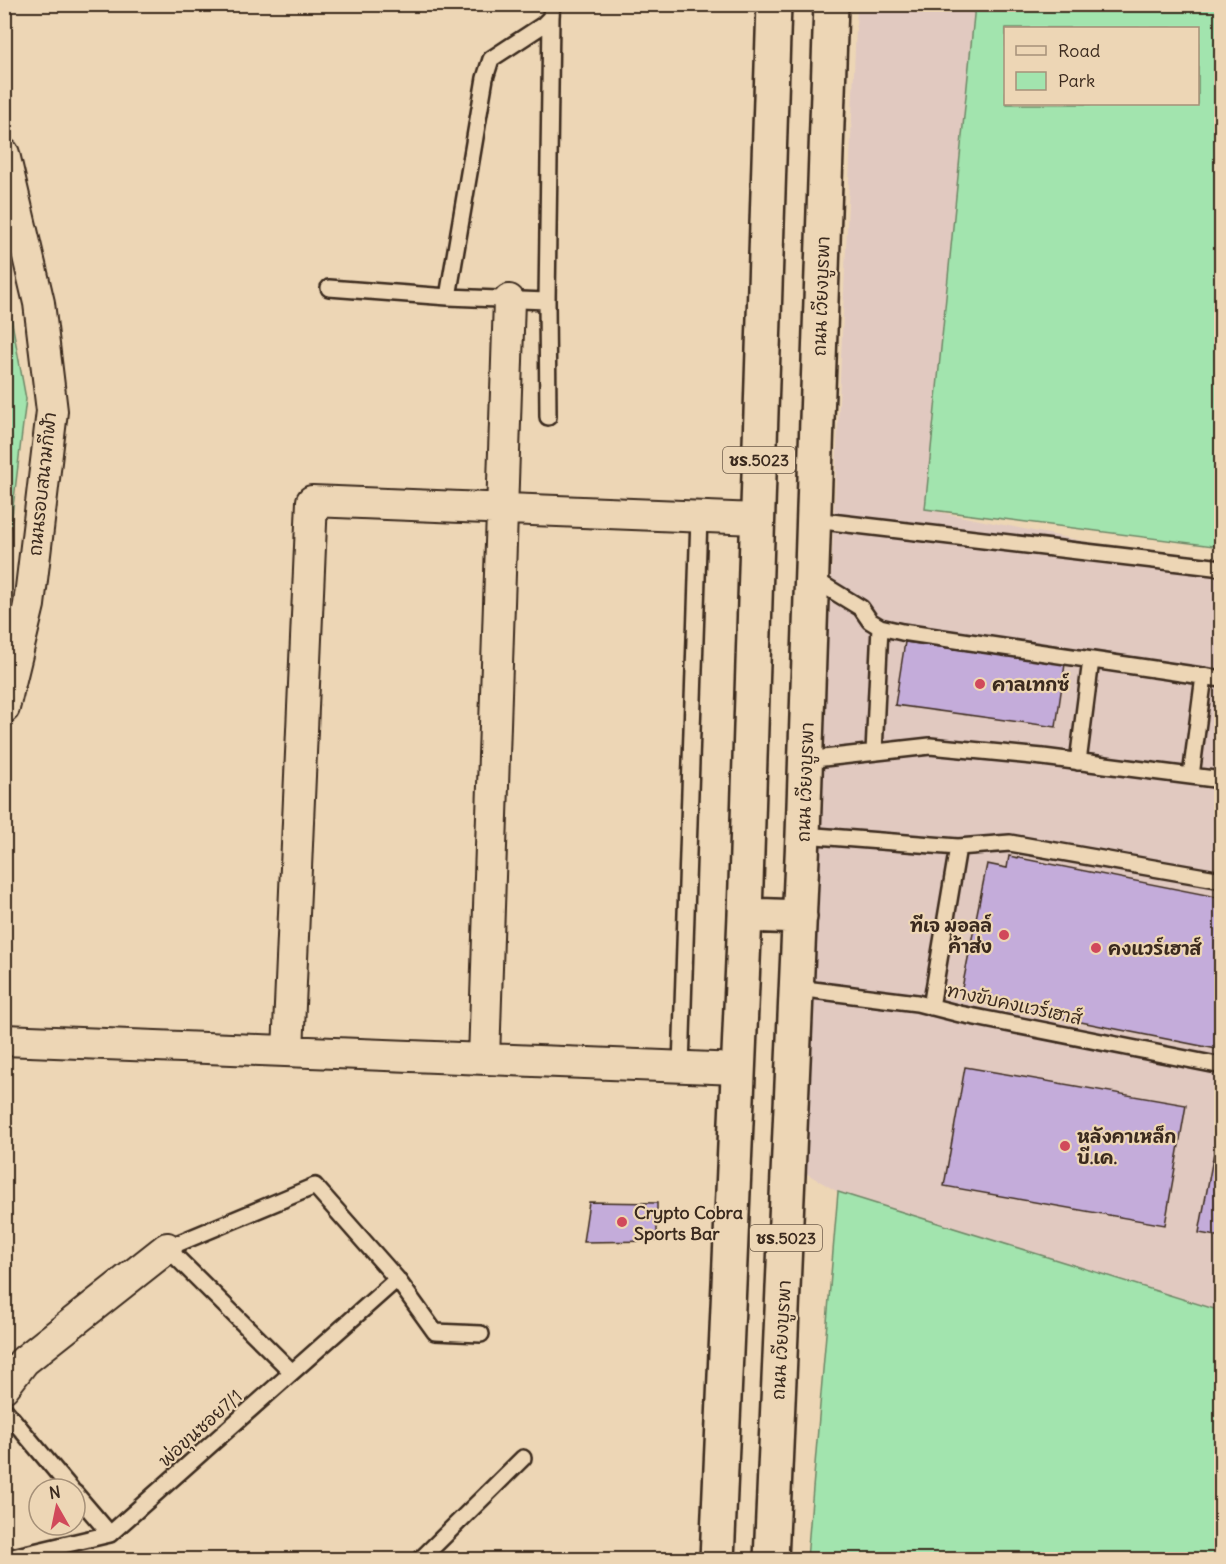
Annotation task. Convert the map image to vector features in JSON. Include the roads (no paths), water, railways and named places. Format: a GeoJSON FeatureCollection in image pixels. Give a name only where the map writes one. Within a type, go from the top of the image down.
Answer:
{"type":"FeatureCollection","features":[{"type":"Feature","properties":{"kind":"main road","name":"ชร.5023"},"geometry":{"type":"LineString","coordinates":[[717,1560],[744,915],[774,4]]}},
{"type":"Feature","properties":{"kind":"main road","name":"ถนน เวียงบูรพา"},"geometry":{"type":"LineString","coordinates":[[771,1560],[800,917],[831,4]]}},
{"type":"Feature","properties":{"kind":"main road"},"geometry":{"type":"LineString","coordinates":[[744,915],[800,917]]}},
{"type":"Feature","properties":{"kind":"street","name":"ถนนรอบสนามกีฬา"},"geometry":{"type":"LineString","coordinates":[[4,154],[39,303],[52,411],[29,605],[4,708]]}},
{"type":"Feature","properties":{"kind":"street"},"geometry":{"type":"LineString","coordinates":[[484,1059],[509,300]]}},
{"type":"Feature","properties":{"kind":"street"},"geometry":{"type":"LineString","coordinates":[[288,1051],[312,501],[758,519]]}},
{"type":"Feature","properties":{"kind":"street"},"geometry":{"type":"LineString","coordinates":[[4,1040],[738,1069]]}},
{"type":"Feature","properties":{"kind":"street"},"geometry":{"type":"LineString","coordinates":[[4,1387],[24,1361],[167,1248]]}},
{"type":"Feature","properties":{"kind":"lane"},"geometry":{"type":"LineString","coordinates":[[447,297],[485,78],[491,59],[543,25],[552,11]]}},
{"type":"Feature","properties":{"kind":"lane"},"geometry":{"type":"LineString","coordinates":[[548,417],[552,11]]}},
{"type":"Feature","properties":{"kind":"lane"},"geometry":{"type":"LineString","coordinates":[[329,288],[447,297],[548,301]]}},
{"type":"Feature","properties":{"kind":"lane"},"geometry":{"type":"LineString","coordinates":[[681,1067],[699,517]]}},
{"type":"Feature","properties":{"kind":"lane"},"geometry":{"type":"LineString","coordinates":[[813,520],[1221,568]]}},
{"type":"Feature","properties":{"kind":"lane"},"geometry":{"type":"LineString","coordinates":[[812,578],[861,608],[870,621],[880,627],[1221,679]]}},
{"type":"Feature","properties":{"kind":"lane"},"geometry":{"type":"LineString","coordinates":[[874,752],[880,627]]}},
{"type":"Feature","properties":{"kind":"lane"},"geometry":{"type":"LineString","coordinates":[[1078,762],[1091,660]]}},
{"type":"Feature","properties":{"kind":"lane"},"geometry":{"type":"LineString","coordinates":[[1191,776],[1204,676]]}},
{"type":"Feature","properties":{"kind":"lane"},"geometry":{"type":"LineString","coordinates":[[806,760],[930,746],[1221,780]]}},
{"type":"Feature","properties":{"kind":"lane"},"geometry":{"type":"LineString","coordinates":[[803,835],[958,847],[1010,843],[1221,880]]}},
{"type":"Feature","properties":{"kind":"lane"},"geometry":{"type":"LineString","coordinates":[[931,1007],[958,847]]}},
{"type":"Feature","properties":{"kind":"lane","name":"ทางขับคงแวร์เฮาส์"},"geometry":{"type":"LineString","coordinates":[[797,988],[917,1003],[1221,1066]]}},
{"type":"Feature","properties":{"kind":"lane"},"geometry":{"type":"LineString","coordinates":[[292,1372],[167,1248],[315,1186],[397,1280],[435,1332],[482,1334]]}},
{"type":"Feature","properties":{"kind":"lane","name":"พ่อขุนซอย7/1"},"geometry":{"type":"LineString","coordinates":[[4,1559],[110,1534],[397,1280]]}},
{"type":"Feature","properties":{"kind":"lane"},"geometry":{"type":"LineString","coordinates":[[4,1409],[61,1477]]}},
{"type":"Feature","properties":{"kind":"lane"},"geometry":{"type":"LineString","coordinates":[[420,1560],[523,1458]]}},
{"type":"Feature","properties":{"kind":"lane"},"geometry":{"type":"LineString","coordinates":[[87,1507],[110,1534]]}},
{"type":"Feature","properties":{"kind":"place","name":"คาลเทกซ์"},"geometry":{"type":"Point","coordinates":[980,684]}},
{"type":"Feature","properties":{"kind":"place","name":"ทีเจ มอลล์ ค้าส่ง"},"geometry":{"type":"Point","coordinates":[1004,935]}},
{"type":"Feature","properties":{"kind":"place","name":"คงแวร์เฮาส์"},"geometry":{"type":"Point","coordinates":[1096,948]}},
{"type":"Feature","properties":{"kind":"place","name":"หลังคาเหล็ก บี.เค."},"geometry":{"type":"Point","coordinates":[1065,1146]}},
{"type":"Feature","properties":{"kind":"place","name":"Crypto Cobra Sports Bar"},"geometry":{"type":"Point","coordinates":[622,1222]}}]}
